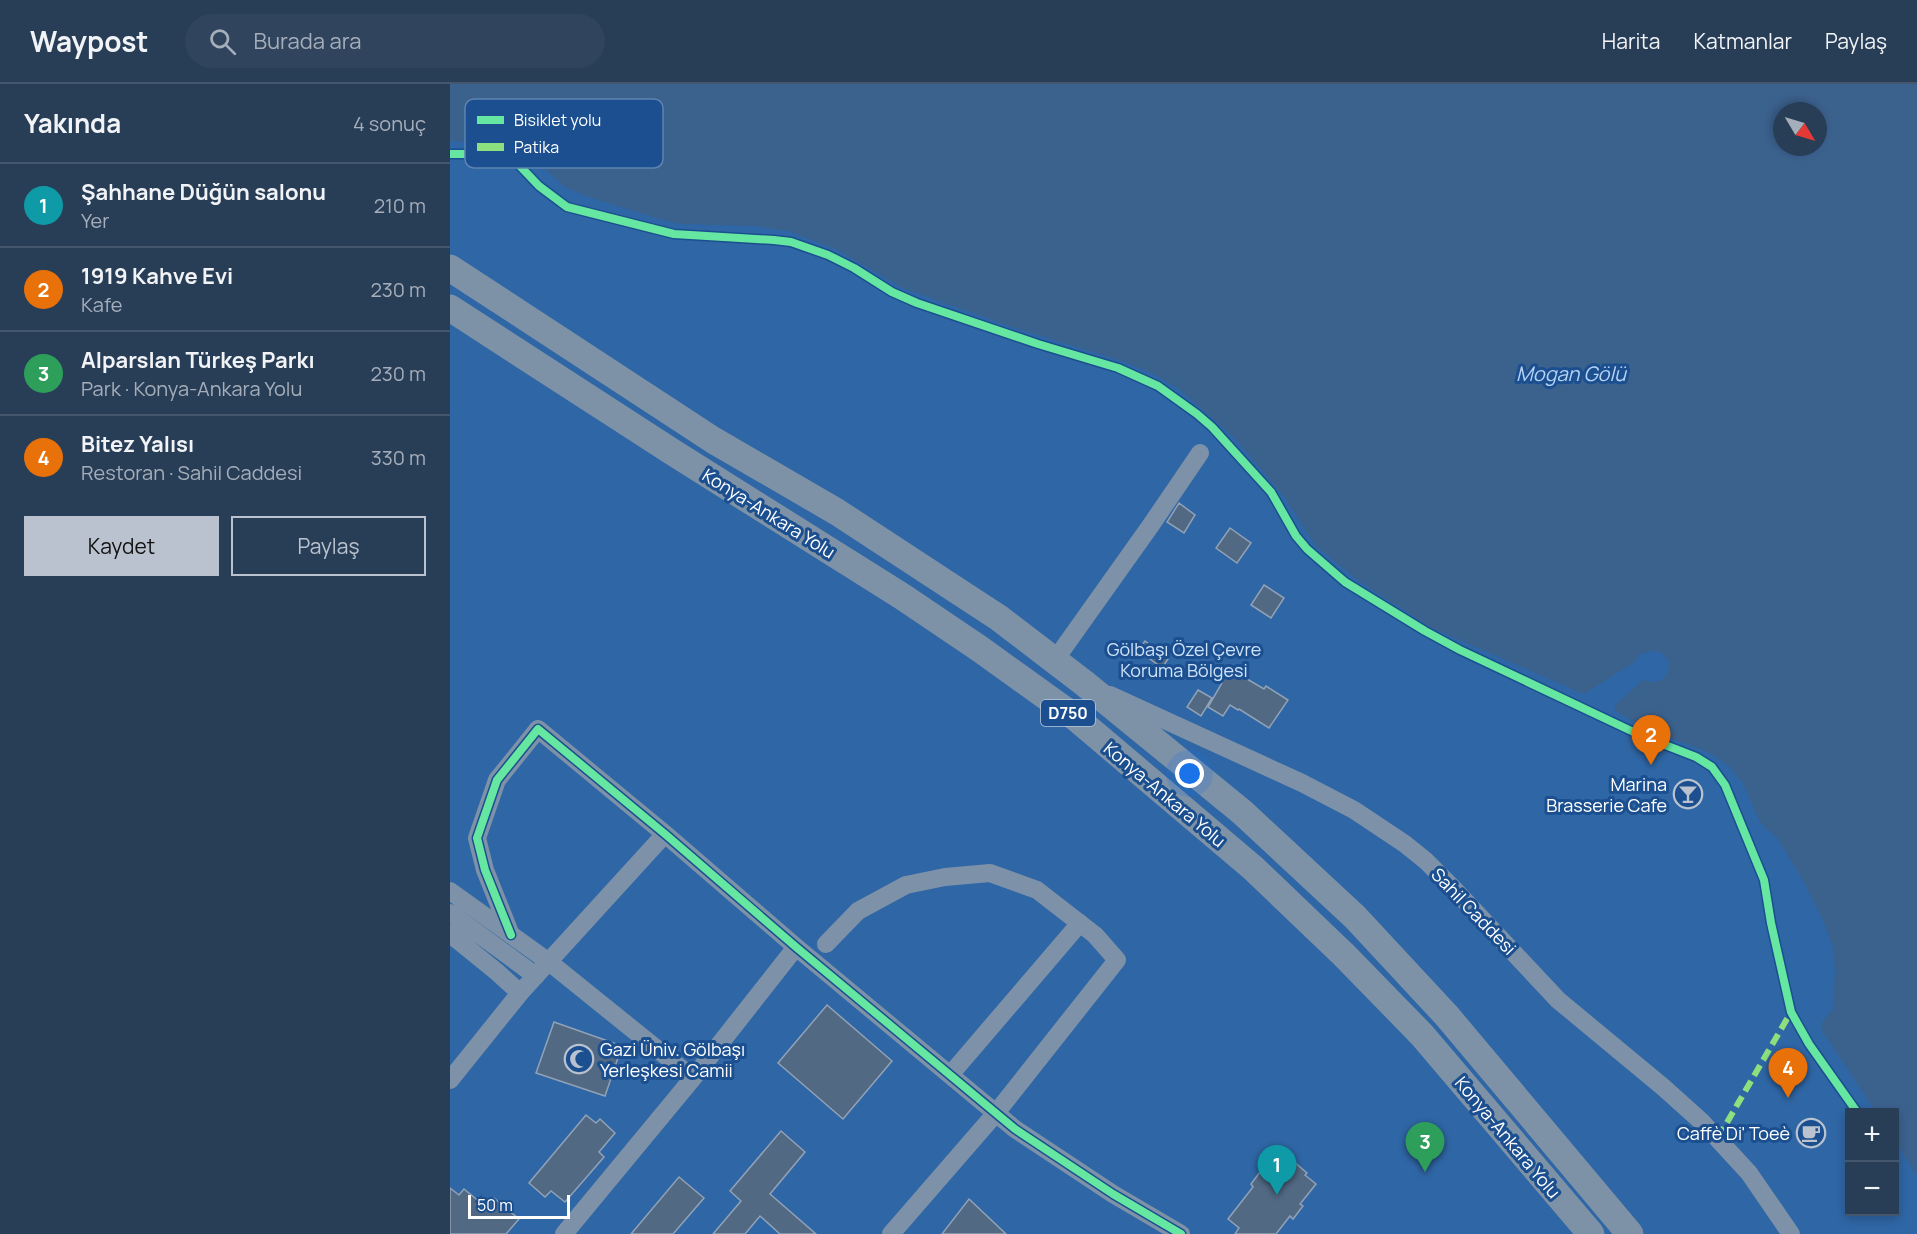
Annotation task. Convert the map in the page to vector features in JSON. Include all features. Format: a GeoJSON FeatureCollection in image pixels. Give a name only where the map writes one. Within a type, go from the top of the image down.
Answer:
{"type":"FeatureCollection","features":[{"type":"Feature","properties":{"kind":"highway","name":"D750"},"geometry":{"type":"LineString","coordinates":[[450,268],[713,440],[837,512],[926,568],[999,618],[1084,683],[1242,812],[1355,917],[1447,1016],[1630,1234]]}},
{"type":"Feature","properties":{"kind":"highway","name":"Konya-Ankara Yolu"},"geometry":{"type":"LineString","coordinates":[[450,308],[903,597],[1076,718],[1253,868],[1344,955],[1422,1035],[1591,1234]]}},
{"type":"Feature","properties":{"kind":"street"},"geometry":{"type":"LineString","coordinates":[[1054,660],[1200,453]]}},
{"type":"Feature","properties":{"kind":"street","name":"Sahil Caddesi"},"geometry":{"type":"LineString","coordinates":[[1084,683],[1311,787],[1354,810],[1405,844],[1451,886],[1558,1000],[1702,1122],[1749,1173],[1791,1234]]}},
{"type":"Feature","properties":{"kind":"street"},"geometry":{"type":"LineString","coordinates":[[511,935],[485,870],[477,838],[497,780],[538,729],[1015,1129],[1113,1194],[1180,1234]]}},
{"type":"Feature","properties":{"kind":"street"},"geometry":{"type":"LineString","coordinates":[[450,1080],[520,993],[665,834]]}},
{"type":"Feature","properties":{"kind":"street"},"geometry":{"type":"LineString","coordinates":[[826,944],[858,912],[906,885],[956,876],[990,873],[1037,890],[1095,935],[1117,960],[996,1113],[891,1234]]}},
{"type":"Feature","properties":{"kind":"street"},"geometry":{"type":"LineString","coordinates":[[450,891],[549,962],[693,1078]]}},
{"type":"Feature","properties":{"kind":"street"},"geometry":{"type":"LineString","coordinates":[[450,913],[536,976]]}},
{"type":"Feature","properties":{"kind":"street"},"geometry":{"type":"LineString","coordinates":[[950,1075],[1080,923]]}},
{"type":"Feature","properties":{"kind":"street"},"geometry":{"type":"LineString","coordinates":[[450,934],[520,993]]}},
{"type":"Feature","properties":{"kind":"street"},"geometry":{"type":"LineString","coordinates":[[564,1234],[693,1078],[796,947]]}},
{"type":"Feature","properties":{"kind":"green space","name":"Gölbaşı Özel Çevre Koruma Bölgesi"},"geometry":{"type":"Polygon","coordinates":[[[450,84],[1917,84],[1917,1234],[450,1234],[450,84]]]}},
{"type":"Feature","properties":{"kind":"water","name":"Mogan Gölü"},"geometry":{"type":"Polygon","coordinates":[[[450,84],[1917,84],[1917,1176],[1899,1147],[1899,1108],[1873,1108],[1823,1032],[1821,1024],[1833,1009],[1835,968],[1833,947],[1823,920],[1804,882],[1778,839],[1760,822],[1744,785],[1730,767],[1715,756],[1655,733],[1617,712],[1614,706],[1643,680],[1658,682],[1665,677],[1669,662],[1661,652],[1651,651],[1640,654],[1634,662],[1584,694],[1432,628],[1360,582],[1316,546],[1286,499],[1236,439],[1179,389],[1152,373],[903,288],[836,249],[788,231],[754,226],[681,224],[656,218],[565,187],[544,168],[663,168],[663,99],[465,99],[465,142],[450,141],[450,84]]]}},
{"type":"Feature","properties":{"kind":"building"},"geometry":{"type":"Polygon","coordinates":[[[1179,503],[1195,515],[1184,533],[1167,522],[1179,503]]]}},
{"type":"Feature","properties":{"kind":"building"},"geometry":{"type":"Polygon","coordinates":[[[1230,528],[1251,543],[1237,563],[1216,548],[1230,528]]]}},
{"type":"Feature","properties":{"kind":"building"},"geometry":{"type":"Polygon","coordinates":[[[1264,585],[1284,598],[1271,618],[1251,605],[1264,585]]]}},
{"type":"Feature","properties":{"kind":"building"},"geometry":{"type":"Polygon","coordinates":[[[1145,641],[1168,659],[1162,668],[1138,650],[1145,641]]]}},
{"type":"Feature","properties":{"kind":"building"},"geometry":{"type":"Polygon","coordinates":[[[1230,669],[1264,689],[1266,686],[1288,700],[1269,728],[1230,705],[1223,716],[1208,707],[1230,669]]]}},
{"type":"Feature","properties":{"kind":"building"},"geometry":{"type":"Polygon","coordinates":[[[1198,690],[1212,698],[1201,716],[1187,707],[1198,690]]]}},
{"type":"Feature","properties":{"kind":"building"},"geometry":{"type":"Polygon","coordinates":[[[827,1005],[892,1061],[843,1119],[778,1063],[827,1005]]]}},
{"type":"Feature","properties":{"kind":"building","name":"Gazi Üniv. Gölbaşı Yerleşkesi Camii"},"geometry":{"type":"Polygon","coordinates":[[[554,1022],[622,1046],[605,1096],[536,1073],[554,1022]]]}},
{"type":"Feature","properties":{"kind":"building"},"geometry":{"type":"Polygon","coordinates":[[[586,1115],[596,1123],[600,1119],[615,1133],[599,1152],[604,1157],[565,1202],[551,1191],[545,1197],[529,1183],[586,1115]]]}},
{"type":"Feature","properties":{"kind":"building"},"geometry":{"type":"Polygon","coordinates":[[[781,1131],[805,1152],[770,1194],[816,1234],[780,1234],[760,1216],[745,1234],[713,1234],[741,1201],[730,1191],[781,1131]]]}},
{"type":"Feature","properties":{"kind":"building"},"geometry":{"type":"Polygon","coordinates":[[[1279,1154],[1291,1163],[1293,1161],[1316,1184],[1300,1204],[1303,1206],[1293,1219],[1290,1216],[1276,1234],[1235,1234],[1239,1228],[1228,1219],[1253,1187],[1251,1184],[1260,1172],[1263,1174],[1279,1154]]]}},
{"type":"Feature","properties":{"kind":"building"},"geometry":{"type":"Polygon","coordinates":[[[679,1177],[704,1198],[673,1234],[631,1234],[679,1177]]]}},
{"type":"Feature","properties":{"kind":"building"},"geometry":{"type":"Polygon","coordinates":[[[450,1188],[459,1195],[464,1189],[486,1207],[494,1198],[519,1219],[506,1234],[450,1234],[450,1188]]]}},
{"type":"Feature","properties":{"kind":"building"},"geometry":{"type":"Polygon","coordinates":[[[969,1199],[1006,1234],[942,1234],[969,1199]]]}},
{"type":"Feature","properties":{"kind":"marked path"},"geometry":{"type":"LineString","coordinates":[[1718,1138],[1791,1012]]}},
{"type":"Feature","properties":{"kind":"cycle path"},"geometry":{"type":"LineString","coordinates":[[450,154],[465,154]]}},
{"type":"Feature","properties":{"kind":"cycle path"},"geometry":{"type":"LineString","coordinates":[[522,168],[539,186],[567,207],[674,234],[791,242],[828,255],[892,292],[917,303],[1118,368],[1158,386],[1212,427],[1271,492],[1296,536],[1307,549],[1345,582],[1460,650],[1642,736],[1696,757],[1712,767],[1725,785],[1764,880],[1791,1012],[1809,1044],[1854,1108]]}},
{"type":"Feature","properties":{"kind":"cycle path"},"geometry":{"type":"LineString","coordinates":[[511,935],[485,870],[477,838],[497,780],[538,729],[1015,1129],[1113,1194],[1181,1234]]}},
{"type":"Feature","properties":{"kind":"place","name":"1919 Kahve Evi"},"geometry":{"type":"Point","coordinates":[1651,765]}},
{"type":"Feature","properties":{"kind":"place","name":"Marina Brasserie Cafe"},"geometry":{"type":"Point","coordinates":[1688,794]}},
{"type":"Feature","properties":{"kind":"place","name":"Gazi Üniv. Gölbaşı Yerleşkesi Camii"},"geometry":{"type":"Point","coordinates":[579,1059]}},
{"type":"Feature","properties":{"kind":"place","name":"Bitez Yalısı"},"geometry":{"type":"Point","coordinates":[1788,1098]}},
{"type":"Feature","properties":{"kind":"place","name":"Caffè Di' Toeè"},"geometry":{"type":"Point","coordinates":[1811,1133]}},
{"type":"Feature","properties":{"kind":"place","name":"Alparslan Türkeş Parkı"},"geometry":{"type":"Point","coordinates":[1425,1172]}},
{"type":"Feature","properties":{"kind":"place","name":"Şahhane Düğün salonu"},"geometry":{"type":"Point","coordinates":[1277,1195]}}]}
